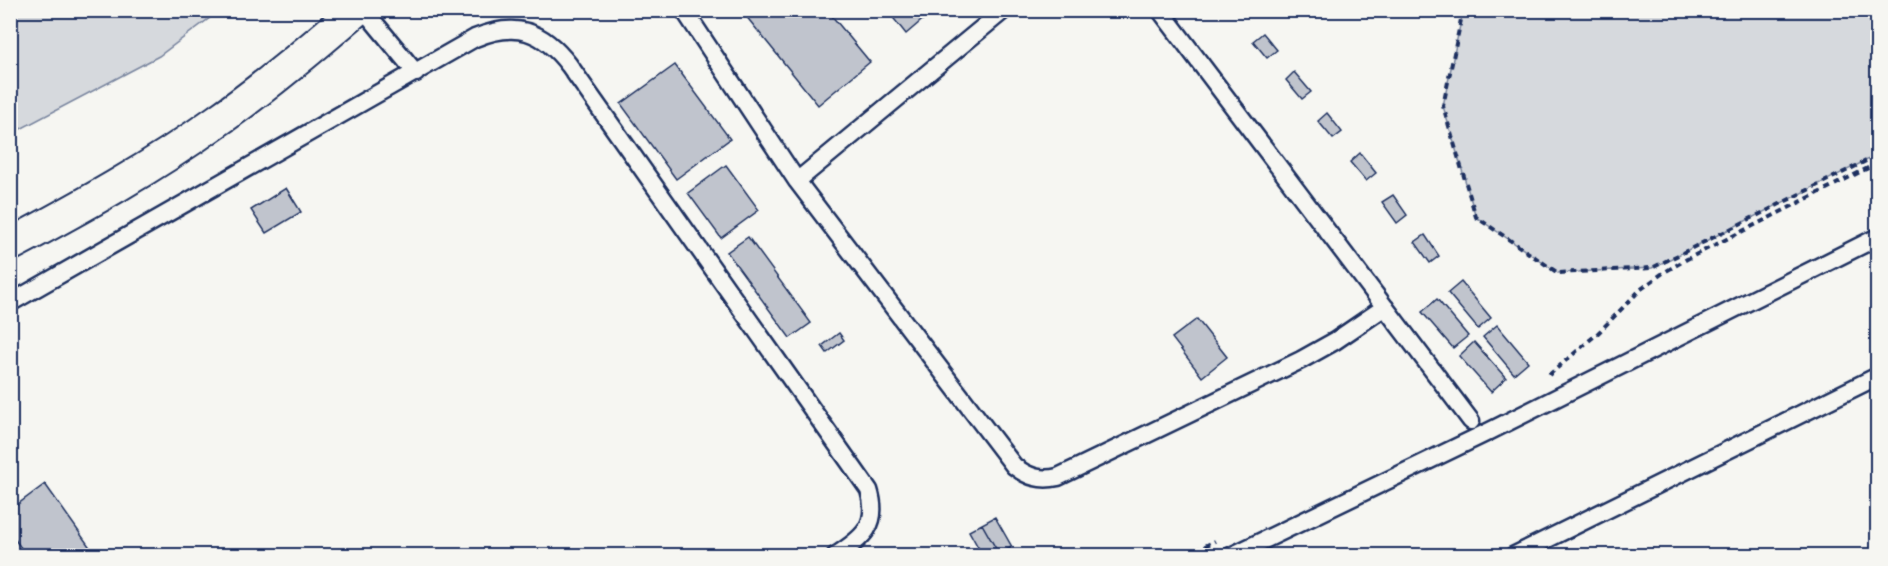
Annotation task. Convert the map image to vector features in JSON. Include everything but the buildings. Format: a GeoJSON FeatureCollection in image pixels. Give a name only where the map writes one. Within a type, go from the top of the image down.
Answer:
{"type":"FeatureCollection","features":[{"type":"Feature","properties":{"kind":"street"},"geometry":{"type":"LineString","coordinates":[[10,245],[140,172],[217,122],[290,66],[356,10]]}},
{"type":"Feature","properties":{"kind":"lane"},"geometry":{"type":"LineString","coordinates":[[364,10],[416,73]]}},
{"type":"Feature","properties":{"kind":"lane"},"geometry":{"type":"LineString","coordinates":[[684,10],[797,181],[1014,466],[1022,472],[1039,478],[1058,477],[1301,360],[1335,341],[1385,307]]}},
{"type":"Feature","properties":{"kind":"lane"},"geometry":{"type":"LineString","coordinates":[[797,181],[1004,10]]}},
{"type":"Feature","properties":{"kind":"lane"},"geometry":{"type":"LineString","coordinates":[[1160,10],[1471,421]]}},
{"type":"Feature","properties":{"kind":"lane"},"geometry":{"type":"LineString","coordinates":[[10,303],[475,39],[492,32],[509,29],[527,32],[544,39],[557,50],[869,490],[873,501],[870,525],[854,544],[835,555]]}},
{"type":"Feature","properties":{"kind":"lane"},"geometry":{"type":"LineString","coordinates":[[1231,555],[1490,431],[1878,237]]}},
{"type":"Feature","properties":{"kind":"lane"},"geometry":{"type":"LineString","coordinates":[[1514,555],[1878,376]]}},
{"type":"Feature","properties":{"kind":"path"},"geometry":{"type":"LineString","coordinates":[[1463,10],[1443,106],[1476,216],[1558,273],[1652,268],[1878,154]]}},
{"type":"Feature","properties":{"kind":"path"},"geometry":{"type":"LineString","coordinates":[[1541,381],[1575,355],[1633,297],[1663,273],[1878,163]]}},
{"type":"Feature","properties":{"kind":"path"},"geometry":{"type":"LineString","coordinates":[[1186,555],[1224,537]]}},
{"type":"Feature","properties":{"kind":"shaded area"},"geometry":{"type":"Polygon","coordinates":[[[11,10],[219,11],[159,56],[11,134],[11,10]]]}},
{"type":"Feature","properties":{"kind":"shaded area"},"geometry":{"type":"Polygon","coordinates":[[[1463,11],[1877,11],[1877,155],[1652,268],[1558,273],[1476,217],[1443,106],[1463,11]]]}}]}
